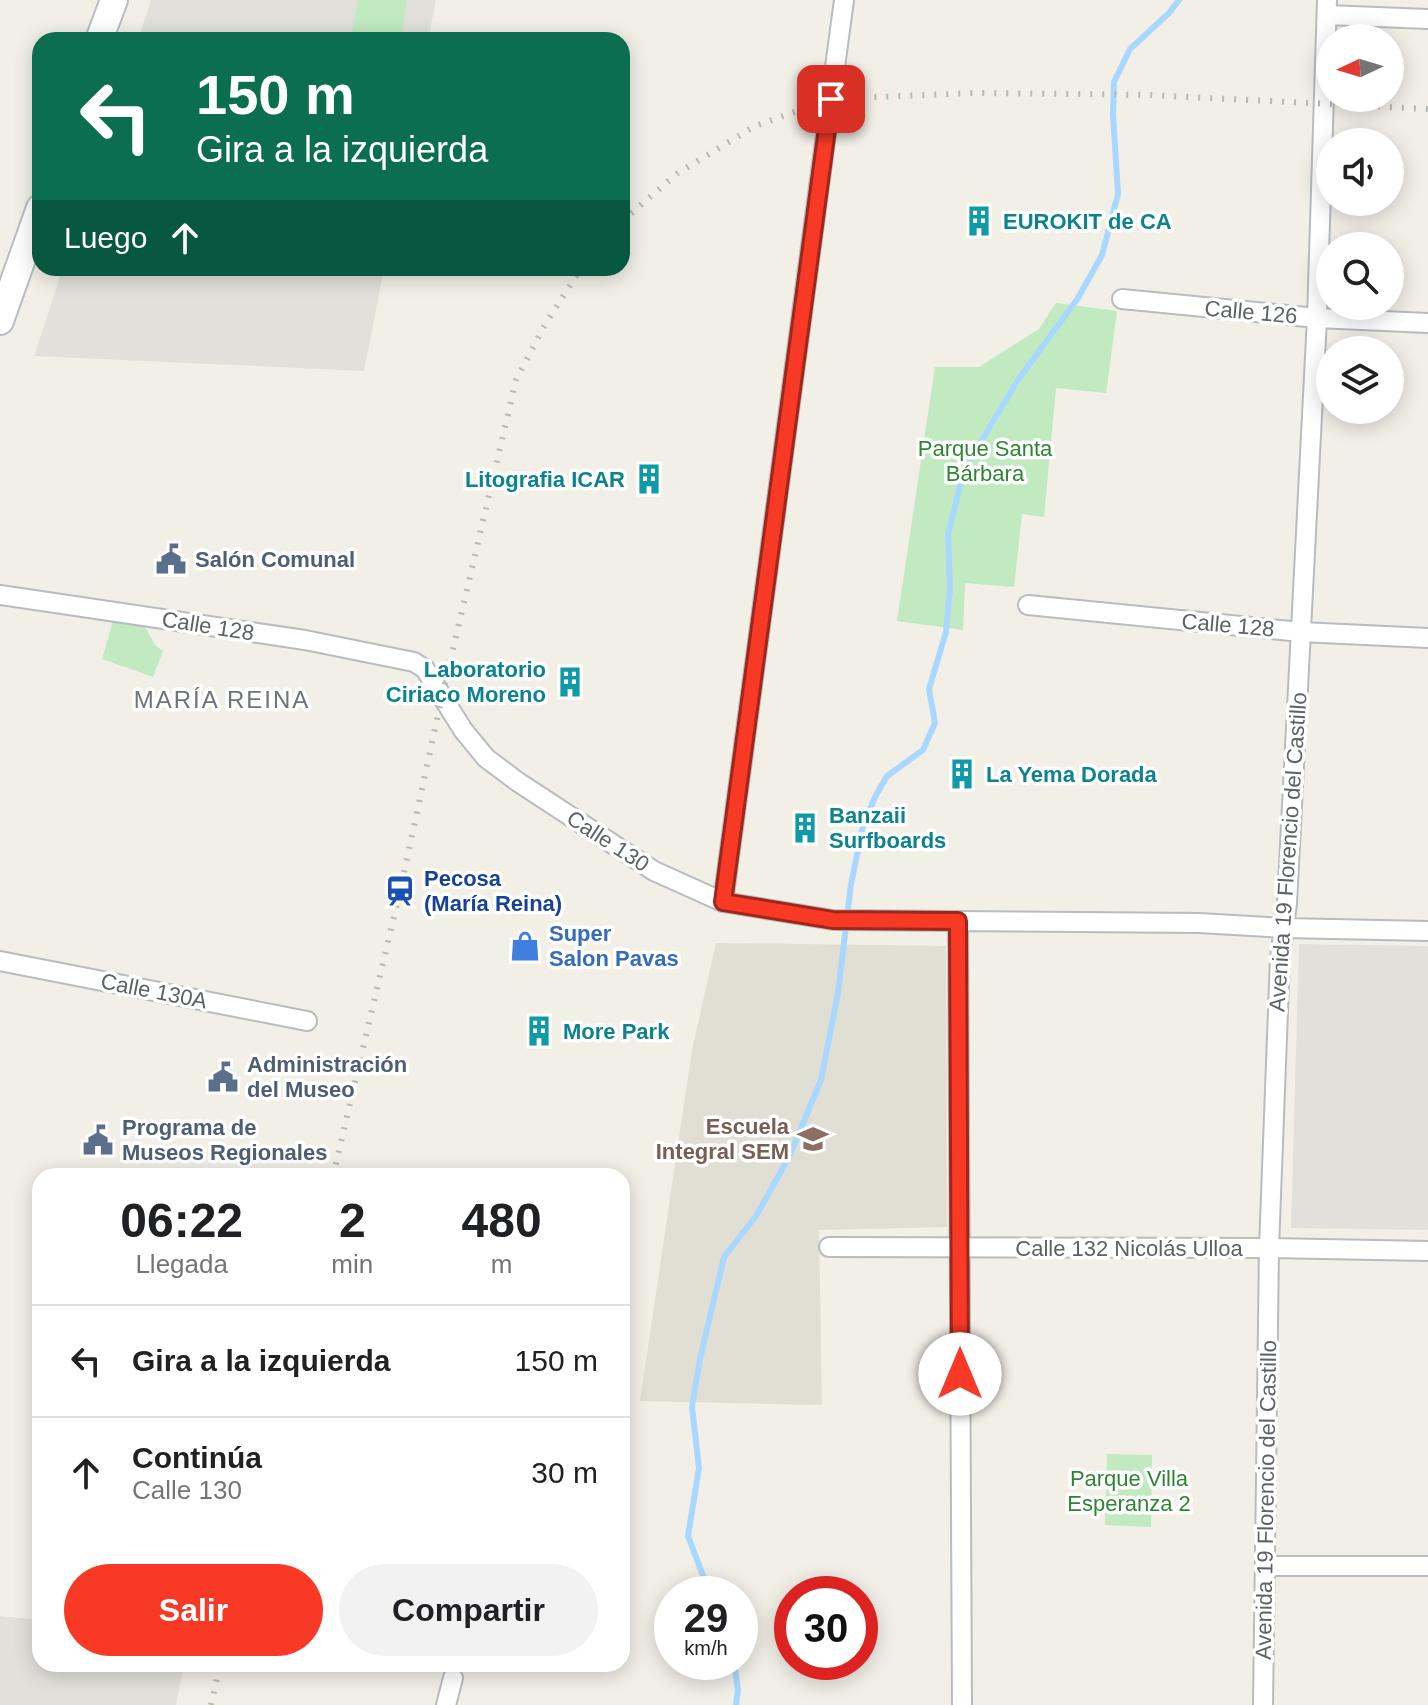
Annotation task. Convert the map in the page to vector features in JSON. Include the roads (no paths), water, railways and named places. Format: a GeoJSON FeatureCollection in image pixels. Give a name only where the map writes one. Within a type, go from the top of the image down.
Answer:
{"type":"FeatureCollection","features":[{"type":"Feature","properties":{"kind":"main road"},"geometry":{"type":"LineString","coordinates":[[102,32],[114,0]]}},
{"type":"Feature","properties":{"kind":"main road"},"geometry":{"type":"LineString","coordinates":[[0,321],[32,231]]}},
{"type":"Feature","properties":{"kind":"street"},"geometry":{"type":"LineString","coordinates":[[723,902],[844,0]]}},
{"type":"Feature","properties":{"kind":"street"},"geometry":{"type":"LineString","coordinates":[[1327,8],[1428,19]]}},
{"type":"Feature","properties":{"kind":"street","name":"Avenida 19 Florencio del Castillo"},"geometry":{"type":"LineString","coordinates":[[1320,232],[1327,8]]}},
{"type":"Feature","properties":{"kind":"street","name":"Calle 126"},"geometry":{"type":"LineString","coordinates":[[1122,299],[1316,318]]}},
{"type":"Feature","properties":{"kind":"street","name":"Avenida 19 Florencio del Castillo"},"geometry":{"type":"LineString","coordinates":[[1263,1705],[1269,1248],[1280,958],[1287,903],[1317,320]]}},
{"type":"Feature","properties":{"kind":"street","name":"Calle 126"},"geometry":{"type":"LineString","coordinates":[[1361,320],[1428,323]]}},
{"type":"Feature","properties":{"kind":"street","name":"Calle 128"},"geometry":{"type":"LineString","coordinates":[[0,595],[305,640],[414,662]]}},
{"type":"Feature","properties":{"kind":"street","name":"Calle 128"},"geometry":{"type":"LineString","coordinates":[[1028,605],[1301,632],[1428,638]]}},
{"type":"Feature","properties":{"kind":"street","name":"Calle 130"},"geometry":{"type":"LineString","coordinates":[[414,662],[425,669],[463,730],[486,758],[654,871],[723,902],[833,920],[1199,923],[1428,931]]}},
{"type":"Feature","properties":{"kind":"street"},"geometry":{"type":"LineString","coordinates":[[958,921],[962,1705]]}},
{"type":"Feature","properties":{"kind":"street","name":"Calle 130A"},"geometry":{"type":"LineString","coordinates":[[0,961],[307,1021]]}},
{"type":"Feature","properties":{"kind":"street","name":"Calle 132 Nicolás Ulloa"},"geometry":{"type":"LineString","coordinates":[[829,1247],[1428,1251]]}},
{"type":"Feature","properties":{"kind":"street"},"geometry":{"type":"LineString","coordinates":[[1265,1566],[1428,1566]]}},
{"type":"Feature","properties":{"kind":"street"},"geometry":{"type":"LineString","coordinates":[[446,1705],[453,1678]]}},
{"type":"Feature","properties":{"kind":"waterway"},"geometry":{"type":"LineString","coordinates":[[703,1576],[688,1536],[699,1468],[692,1407],[724,1257],[756,1216],[789,1157],[821,1080],[838,993],[851,884],[863,826],[887,776],[923,750],[935,723],[929,689],[946,632],[950,590],[948,535],[964,470],[1018,380],[1078,298],[1102,255],[1118,194],[1114,82],[1130,49],[1179,0]]}},
{"type":"Feature","properties":{"kind":"waterway"},"geometry":{"type":"LineString","coordinates":[[736,1705],[737,1680]]}},
{"type":"Feature","properties":{"kind":"railway"},"geometry":{"type":"LineString","coordinates":[[630,214],[678,173],[755,126],[831,99],[974,93],[1150,95],[1428,109]]}},
{"type":"Feature","properties":{"kind":"railway"},"geometry":{"type":"LineString","coordinates":[[335,1168],[516,380],[543,328],[576,276]]}},
{"type":"Feature","properties":{"kind":"railway"},"geometry":{"type":"LineString","coordinates":[[211,1705],[218,1672]]}},
{"type":"Feature","properties":{"kind":"place","name":"EUROKIT de CA"},"geometry":{"type":"Point","coordinates":[979,221]}},
{"type":"Feature","properties":{"kind":"place","name":"Litografia ICAR"},"geometry":{"type":"Point","coordinates":[649,479]}},
{"type":"Feature","properties":{"kind":"place","name":"Salón Comunal"},"geometry":{"type":"Point","coordinates":[171,559]}},
{"type":"Feature","properties":{"kind":"place","name":"Laboratorio Ciriaco Moreno"},"geometry":{"type":"Point","coordinates":[570,682]}},
{"type":"Feature","properties":{"kind":"place","name":"La Yema Dorada"},"geometry":{"type":"Point","coordinates":[962,774]}},
{"type":"Feature","properties":{"kind":"place","name":"Banzaii Surfboards"},"geometry":{"type":"Point","coordinates":[805,828]}},
{"type":"Feature","properties":{"kind":"place","name":"Pecosa (María Reina)"},"geometry":{"type":"Point","coordinates":[400,891]}},
{"type":"Feature","properties":{"kind":"place","name":"Super Salon Pavas"},"geometry":{"type":"Point","coordinates":[525,946]}},
{"type":"Feature","properties":{"kind":"place","name":"More Park"},"geometry":{"type":"Point","coordinates":[539,1031]}},
{"type":"Feature","properties":{"kind":"place","name":"Administración del Museo"},"geometry":{"type":"Point","coordinates":[223,1077]}},
{"type":"Feature","properties":{"kind":"place","name":"Escuela Integral SEM"},"geometry":{"type":"Point","coordinates":[813,1139]}},
{"type":"Feature","properties":{"kind":"place","name":"Programa de Museos Regionales"},"geometry":{"type":"Point","coordinates":[98,1140]}},
{"type":"Feature","properties":{"kind":"district","name":"MARÍA REINA"},"geometry":{"type":"Point","coordinates":[222,699]}},
{"type":"Feature","properties":{"kind":"park label","name":"Parque Santa Bárbara"},"geometry":{"type":"Point","coordinates":[985,460]}},
{"type":"Feature","properties":{"kind":"park label","name":"Parque Villa Esperanza 2"},"geometry":{"type":"Point","coordinates":[1129,1490]}}]}
